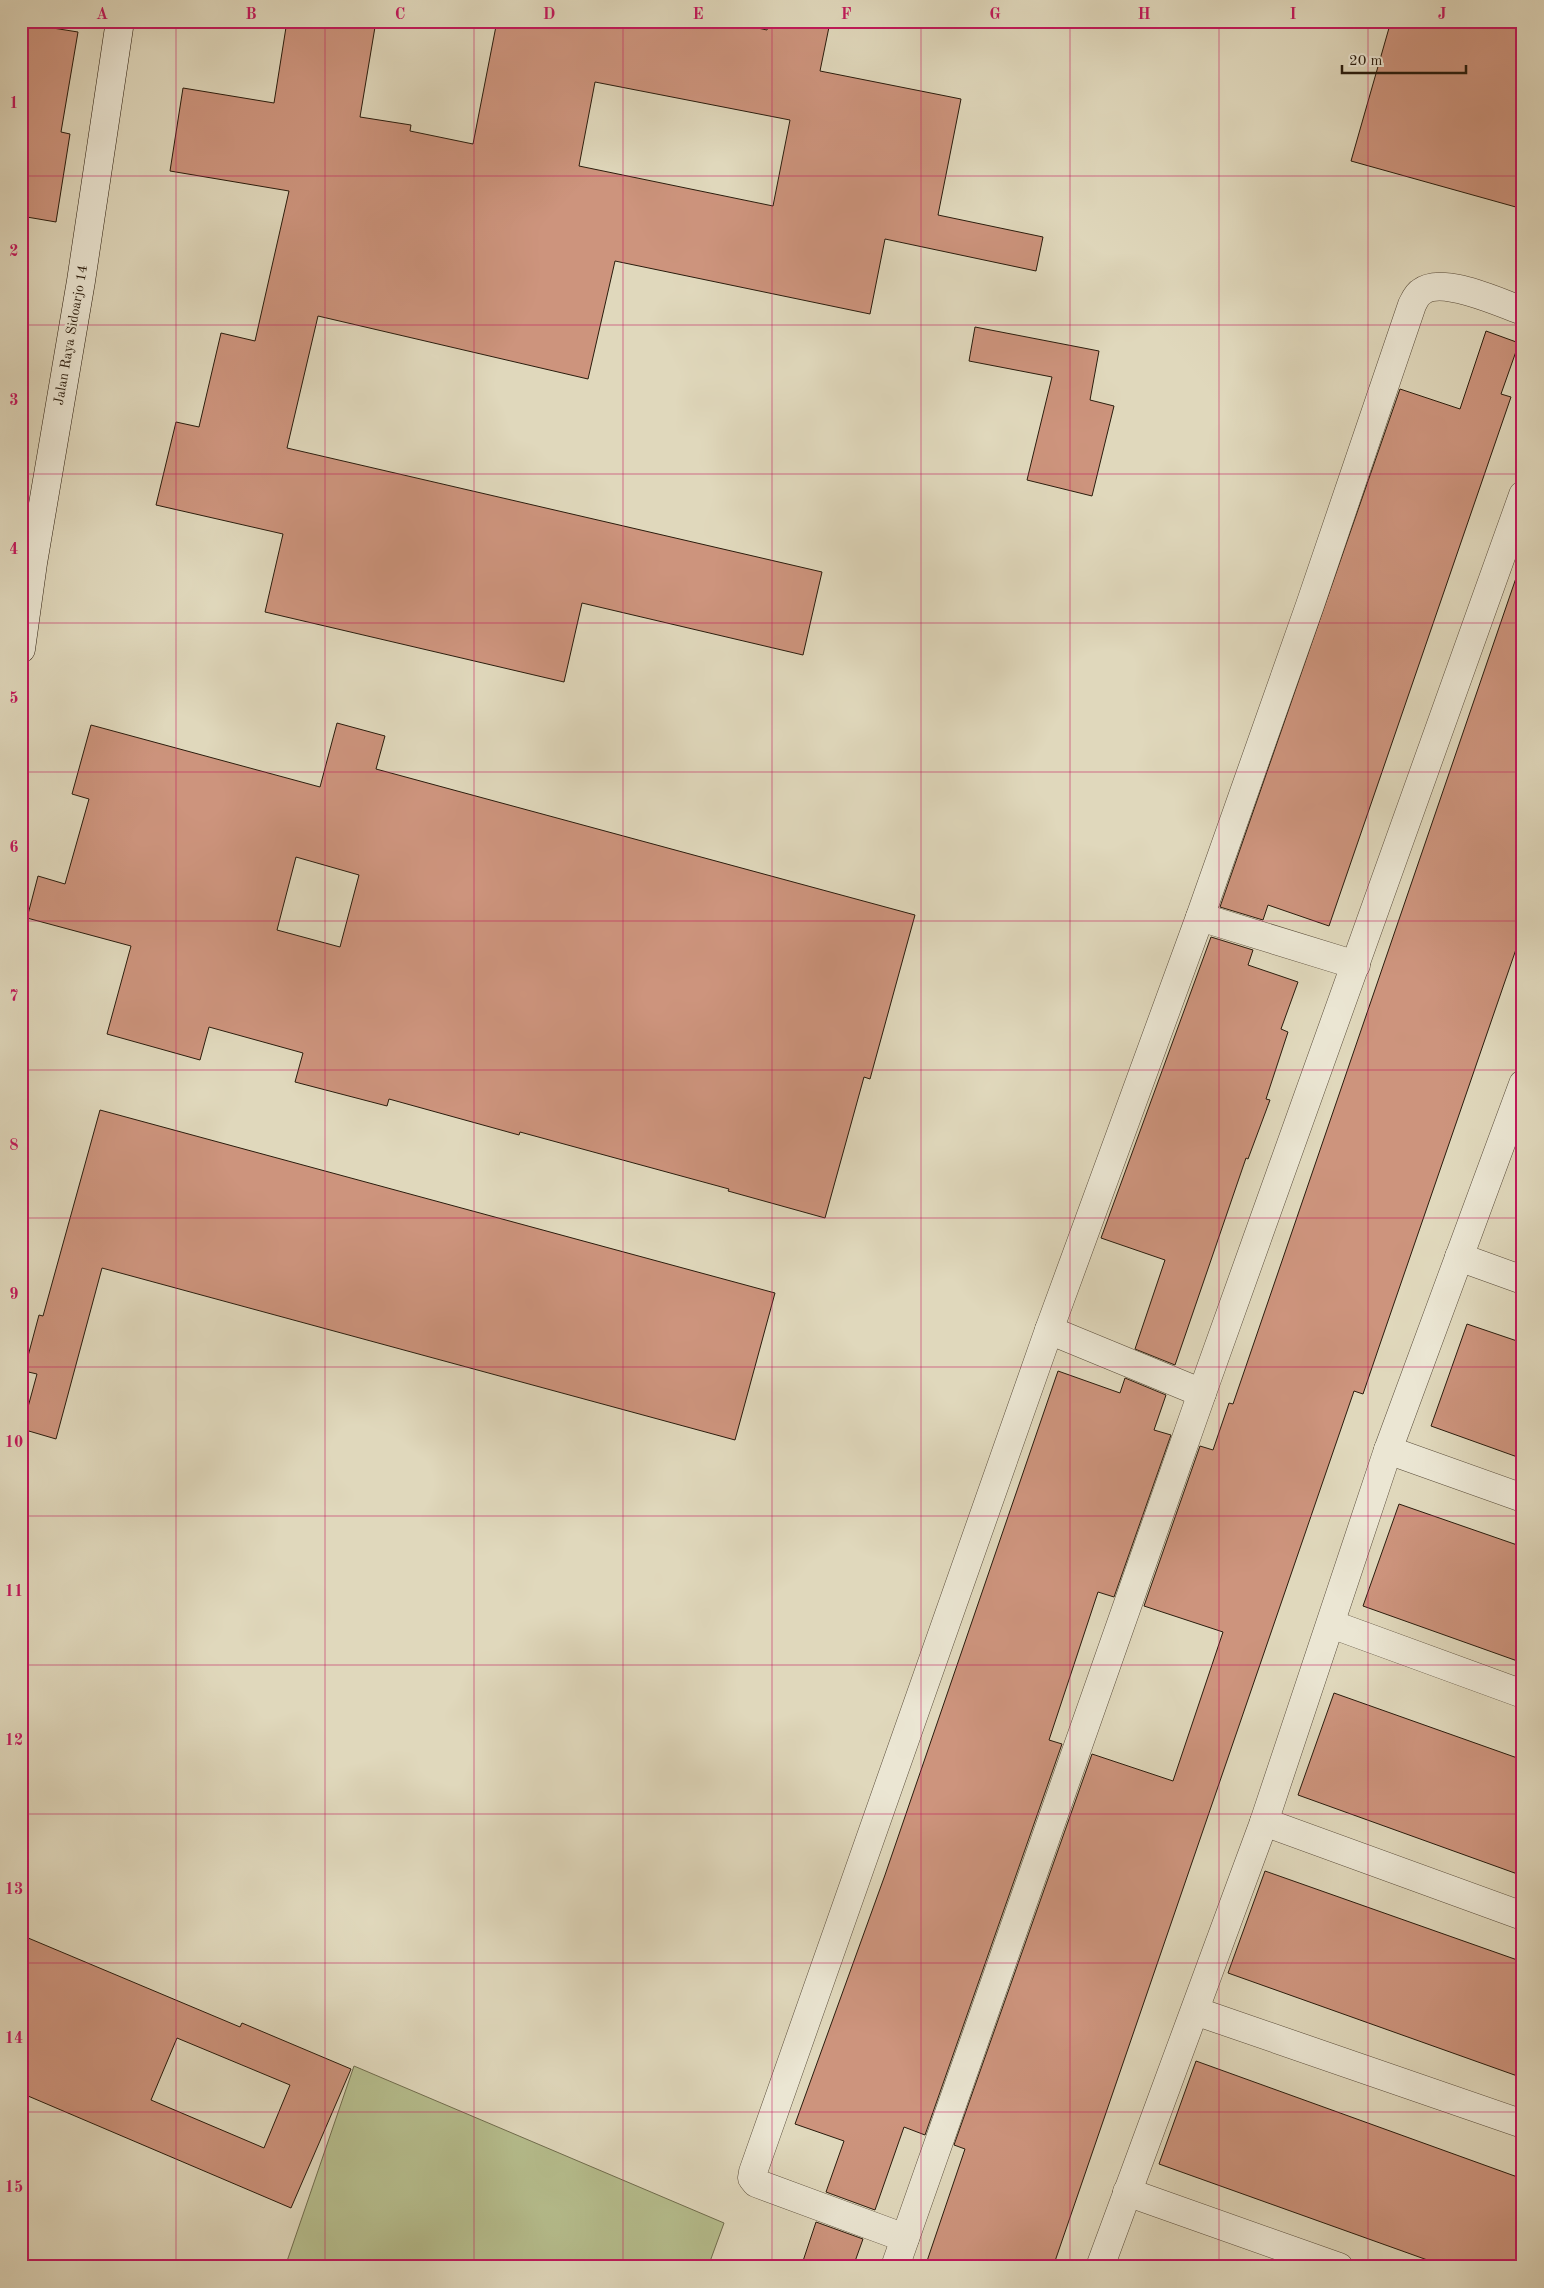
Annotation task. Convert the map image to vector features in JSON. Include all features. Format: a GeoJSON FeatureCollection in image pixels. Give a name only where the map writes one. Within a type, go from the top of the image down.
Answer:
{"type":"FeatureCollection","features":[{"type":"Feature","properties":{"kind":"street","name":"Jalan Raya Sidoarjo 14"},"geometry":{"type":"LineString","coordinates":[[21,648],[81,282],[120,21]]}},
{"type":"Feature","properties":{"kind":"street"},"geometry":{"type":"LineString","coordinates":[[905,2238],[756,2184],[752,2178],[753,2172],[1049,1330],[1200,917],[1412,305],[1420,292],[1432,287],[1456,287],[1523,311]]}},
{"type":"Feature","properties":{"kind":"street"},"geometry":{"type":"LineString","coordinates":[[895,2267],[1202,1393],[1523,495]]}},
{"type":"Feature","properties":{"kind":"street"},"geometry":{"type":"LineString","coordinates":[[1200,917],[1356,965]]}},
{"type":"Feature","properties":{"kind":"street"},"geometry":{"type":"LineString","coordinates":[[1100,2267],[1264,1822],[1388,1450],[1523,1084]]}},
{"type":"Feature","properties":{"kind":"street"},"geometry":{"type":"LineString","coordinates":[[1459,1257],[1523,1280]]}},
{"type":"Feature","properties":{"kind":"street"},"geometry":{"type":"LineString","coordinates":[[1049,1330],[1202,1393]]}},
{"type":"Feature","properties":{"kind":"street"},"geometry":{"type":"LineString","coordinates":[[1388,1450],[1523,1498]]}},
{"type":"Feature","properties":{"kind":"street"},"geometry":{"type":"LineString","coordinates":[[1331,1624],[1523,1694]]}},
{"type":"Feature","properties":{"kind":"street"},"geometry":{"type":"LineString","coordinates":[[1264,1822],[1523,1916]]}},
{"type":"Feature","properties":{"kind":"street"},"geometry":{"type":"LineString","coordinates":[[1195,2011],[1523,2124]]}},
{"type":"Feature","properties":{"kind":"street"},"geometry":{"type":"LineString","coordinates":[[1127,2192],[1340,2267]]}},
{"type":"Feature","properties":{"kind":"green space"},"geometry":{"type":"Polygon","coordinates":[[[354,2066],[724,2223],[708,2267],[285,2267],[354,2066]]]}},
{"type":"Feature","properties":{"kind":"building"},"geometry":{"type":"Polygon","coordinates":[[[287,21],[376,21],[360,117],[411,125],[410,131],[473,144],[497,21],[725,21],[767,30],[769,21],[801,21],[829,27],[820,71],[961,99],[938,215],[1043,237],[1036,271],[885,239],[870,314],[615,261],[588,379],[318,316],[287,448],[822,572],[803,655],[582,603],[564,682],[265,612],[283,534],[156,505],[176,422],[199,427],[221,333],[255,341],[289,191],[170,171],[183,88],[274,103],[287,21]],[[595,82],[579,166],[773,206],[790,120],[595,82]]]}},
{"type":"Feature","properties":{"kind":"building"},"geometry":{"type":"Polygon","coordinates":[[[1391,21],[1523,21],[1523,209],[1351,161],[1391,21]]]}},
{"type":"Feature","properties":{"kind":"building"},"geometry":{"type":"Polygon","coordinates":[[[21,23],[78,32],[61,132],[70,134],[56,222],[21,216],[21,23]]]}},
{"type":"Feature","properties":{"kind":"building"},"geometry":{"type":"Polygon","coordinates":[[[975,327],[1099,351],[1090,400],[1114,406],[1092,496],[1027,480],[1052,377],[969,361],[975,327]]]}},
{"type":"Feature","properties":{"kind":"building"},"geometry":{"type":"Polygon","coordinates":[[[1486,331],[1519,343],[1501,394],[1511,397],[1329,926],[1268,905],[1263,920],[1220,907],[1400,389],[1460,409],[1486,331]]]}},
{"type":"Feature","properties":{"kind":"building"},"geometry":{"type":"Polygon","coordinates":[[[1516,578],[1523,579],[1523,929],[1363,1394],[1354,1391],[1053,2267],[925,2267],[965,2149],[954,2145],[1092,1754],[1173,1781],[1223,1632],[1144,1606],[1200,1446],[1213,1450],[1229,1403],[1233,1404],[1516,578]]]}},
{"type":"Feature","properties":{"kind":"building"},"geometry":{"type":"Polygon","coordinates":[[[337,723],[385,736],[376,769],[915,915],[870,1079],[864,1077],[825,1218],[728,1191],[729,1189],[520,1132],[519,1135],[389,1099],[387,1106],[295,1082],[303,1053],[209,1027],[200,1060],[107,1034],[131,946],[27,918],[38,876],[65,884],[89,799],[72,794],[91,725],[320,787],[337,723]],[[296,857],[277,930],[340,947],[359,875],[296,857]]]}},
{"type":"Feature","properties":{"kind":"building"},"geometry":{"type":"Polygon","coordinates":[[[1211,937],[1253,950],[1248,965],[1298,982],[1281,1029],[1288,1032],[1266,1099],[1270,1100],[1248,1159],[1246,1158],[1175,1365],[1135,1349],[1165,1260],[1101,1238],[1211,937]]]}},
{"type":"Feature","properties":{"kind":"building"},"geometry":{"type":"Polygon","coordinates":[[[100,1110],[775,1293],[735,1440],[102,1268],[56,1439],[22,1429],[37,1374],[24,1371],[39,1315],[43,1316],[100,1110]]]}},
{"type":"Feature","properties":{"kind":"building"},"geometry":{"type":"Polygon","coordinates":[[[1467,1324],[1523,1343],[1523,1459],[1431,1426],[1467,1324]]]}},
{"type":"Feature","properties":{"kind":"building"},"geometry":{"type":"Polygon","coordinates":[[[1058,1371],[1120,1393],[1125,1378],[1166,1395],[1154,1430],[1171,1435],[1114,1597],[1098,1592],[1049,1740],[1062,1744],[925,2135],[904,2127],[875,2210],[826,2192],[844,2141],[795,2124],[885,1875],[1058,1371]]]}},
{"type":"Feature","properties":{"kind":"building"},"geometry":{"type":"Polygon","coordinates":[[[1399,1504],[1523,1547],[1523,1663],[1363,1606],[1399,1504]]]}},
{"type":"Feature","properties":{"kind":"building"},"geometry":{"type":"Polygon","coordinates":[[[1334,1693],[1523,1760],[1523,1876],[1298,1795],[1334,1693]]]}},
{"type":"Feature","properties":{"kind":"building"},"geometry":{"type":"Polygon","coordinates":[[[1265,1871],[1523,1962],[1523,2078],[1228,1973],[1265,1871]]]}},
{"type":"Feature","properties":{"kind":"building"},"geometry":{"type":"Polygon","coordinates":[[[21,1935],[240,2027],[242,2023],[351,2069],[291,2208],[21,2093],[21,1935]],[[177,2038],[151,2100],[264,2148],[290,2085],[177,2038]]]}},
{"type":"Feature","properties":{"kind":"building"},"geometry":{"type":"Polygon","coordinates":[[[1196,2061],[1523,2179],[1523,2267],[1447,2267],[1159,2164],[1196,2061]]]}},
{"type":"Feature","properties":{"kind":"building"},"geometry":{"type":"Polygon","coordinates":[[[816,2222],[863,2239],[853,2267],[801,2267],[816,2222]]]}}]}
